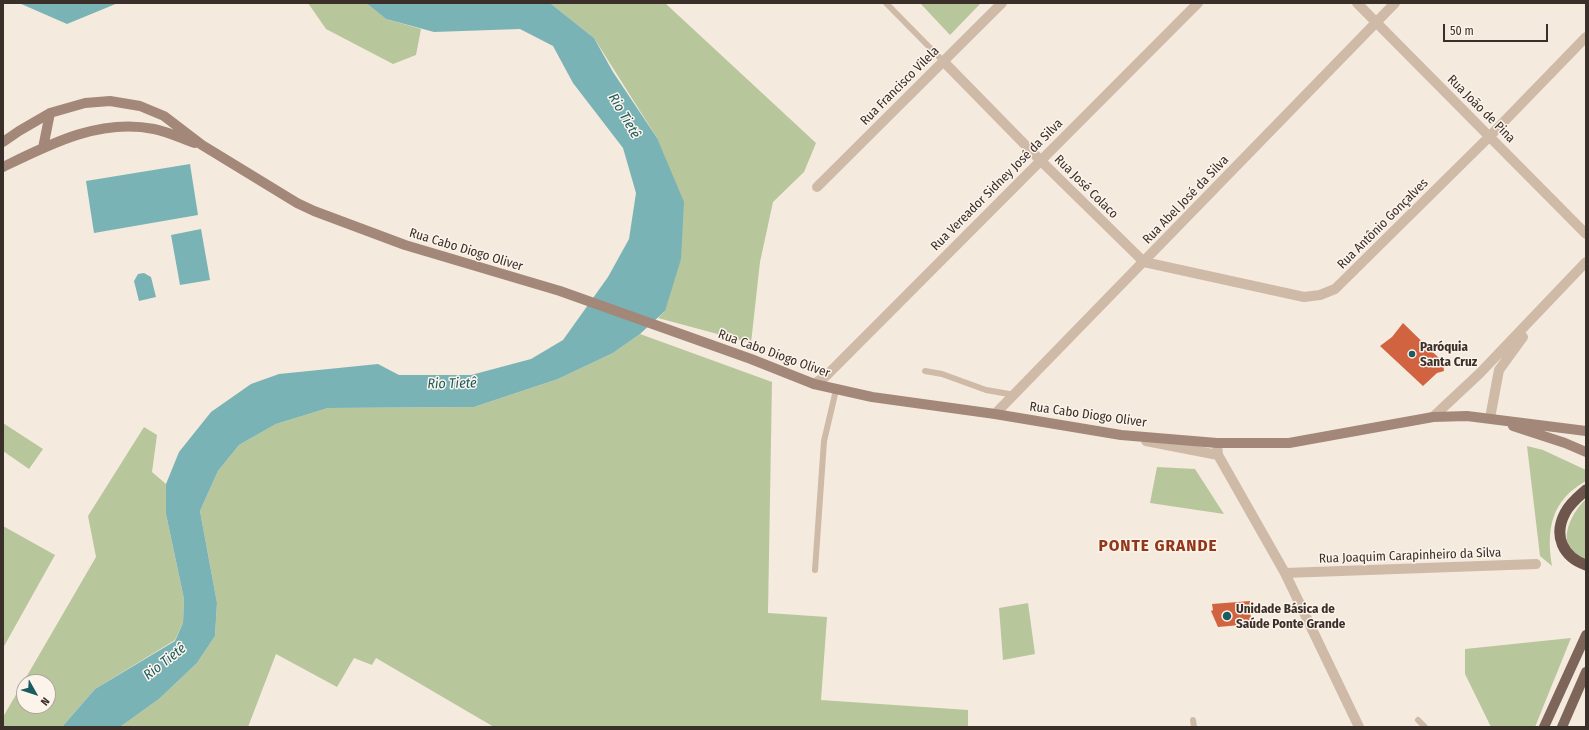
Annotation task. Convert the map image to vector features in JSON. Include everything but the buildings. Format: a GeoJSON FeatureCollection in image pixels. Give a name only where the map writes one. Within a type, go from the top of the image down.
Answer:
{"type":"FeatureCollection","features":[{"type":"Feature","properties":{"kind":"highway"},"geometry":{"type":"LineString","coordinates":[[1586,490],[1573,502],[1565,514],[1561,534],[1564,550],[1570,558],[1586,565]]}},
{"type":"Feature","properties":{"kind":"main road","name":"Rua Cabo Diogo Oliver"},"geometry":{"type":"LineString","coordinates":[[3,142],[50,113],[84,103],[110,101],[140,106],[164,116],[202,145],[297,203],[314,211],[405,245],[560,291],[681,336],[752,359],[814,384],[872,397],[995,414],[1121,436],[1217,443],[1290,443],[1433,417],[1467,416],[1490,418]]}},
{"type":"Feature","properties":{"kind":"main road"},"geometry":{"type":"LineString","coordinates":[[43,148],[50,113]]}},
{"type":"Feature","properties":{"kind":"main road","name":"Rua Cabo Diogo Oliver"},"geometry":{"type":"LineString","coordinates":[[3,168],[43,148],[92,130],[123,126],[154,129],[202,145]]}},
{"type":"Feature","properties":{"kind":"main road"},"geometry":{"type":"LineString","coordinates":[[1490,418],[1586,431]]}},
{"type":"Feature","properties":{"kind":"main road"},"geometry":{"type":"LineString","coordinates":[[1490,418],[1565,443],[1586,452]]}},
{"type":"Feature","properties":{"kind":"main road"},"geometry":{"type":"LineString","coordinates":[[1544,727],[1586,635]]}},
{"type":"Feature","properties":{"kind":"main road"},"geometry":{"type":"LineString","coordinates":[[1562,727],[1586,672]]}},
{"type":"Feature","properties":{"kind":"street","name":"Rua Francisco Vilela"},"geometry":{"type":"LineString","coordinates":[[817,187],[1002,3]]}},
{"type":"Feature","properties":{"kind":"street","name":"Rua Vereador Sidney José da Silva"},"geometry":{"type":"LineString","coordinates":[[814,384],[826,376],[1198,3]]}},
{"type":"Feature","properties":{"kind":"street","name":"Rua João de Pina"},"geometry":{"type":"LineString","coordinates":[[1357,3],[1586,234]]}},
{"type":"Feature","properties":{"kind":"street","name":"Rua Abel José da Silva"},"geometry":{"type":"LineString","coordinates":[[995,414],[1395,3]]}},
{"type":"Feature","properties":{"kind":"street","name":"Rua Antônio Gonçalves"},"geometry":{"type":"LineString","coordinates":[[1144,262],[1304,297],[1320,296],[1335,288],[1350,275],[1490,136],[1586,37]]}},
{"type":"Feature","properties":{"kind":"street","name":"Rua José Colaco"},"geometry":{"type":"LineString","coordinates":[[944,61],[1040,160],[1144,262]]}},
{"type":"Feature","properties":{"kind":"street"},"geometry":{"type":"LineString","coordinates":[[1433,417],[1480,374],[1586,262]]}},
{"type":"Feature","properties":{"kind":"street"},"geometry":{"type":"LineString","coordinates":[[1490,418],[1499,370],[1548,302]]}},
{"type":"Feature","properties":{"kind":"street"},"geometry":{"type":"LineString","coordinates":[[1121,436],[1218,455]]}},
{"type":"Feature","properties":{"kind":"street"},"geometry":{"type":"LineString","coordinates":[[1217,443],[1218,455],[1285,574],[1359,727]]}},
{"type":"Feature","properties":{"kind":"street","name":"Rua Joaquim Carapinheiro da Silva"},"geometry":{"type":"LineString","coordinates":[[1285,574],[1536,564]]}},
{"type":"Feature","properties":{"kind":"lane"},"geometry":{"type":"LineString","coordinates":[[886,3],[944,61]]}},
{"type":"Feature","properties":{"kind":"lane"},"geometry":{"type":"LineString","coordinates":[[926,371],[942,374],[986,390],[1015,395]]}},
{"type":"Feature","properties":{"kind":"lane"},"geometry":{"type":"LineString","coordinates":[[815,570],[824,441],[836,390]]}},
{"type":"Feature","properties":{"kind":"lane"},"geometry":{"type":"LineString","coordinates":[[1193,720],[1194,727]]}},
{"type":"Feature","properties":{"kind":"lane"},"geometry":{"type":"LineString","coordinates":[[1418,720],[1426,727]]}},
{"type":"Feature","properties":{"kind":"green space"},"geometry":{"type":"Polygon","coordinates":[[[308,3],[366,3],[386,19],[421,29],[416,55],[393,64],[326,29],[308,3]]]}},
{"type":"Feature","properties":{"kind":"green space"},"geometry":{"type":"Polygon","coordinates":[[[550,3],[665,3],[816,143],[804,172],[773,202],[760,262],[751,343],[658,318],[665,311],[657,138],[594,38],[550,3]]]}},
{"type":"Feature","properties":{"kind":"green space"},"geometry":{"type":"Polygon","coordinates":[[[920,3],[981,3],[950,35],[920,3]]]}},
{"type":"Feature","properties":{"kind":"green space"},"geometry":{"type":"Polygon","coordinates":[[[640,334],[772,382],[768,613],[827,617],[821,700],[968,710],[968,727],[494,727],[376,658],[372,665],[354,658],[337,687],[276,654],[248,727],[120,727],[159,699],[197,663],[215,636],[217,603],[200,511],[218,471],[239,445],[276,424],[328,408],[474,407],[558,379],[613,353],[640,334]]]}},
{"type":"Feature","properties":{"kind":"green space"},"geometry":{"type":"Polygon","coordinates":[[[3,423],[43,449],[29,469],[3,451],[3,423]]]}},
{"type":"Feature","properties":{"kind":"green space"},"geometry":{"type":"Polygon","coordinates":[[[144,427],[157,435],[152,472],[166,484],[166,514],[184,599],[183,623],[175,640],[95,689],[62,727],[3,727],[3,717],[16,695],[16,714],[56,714],[56,674],[28,674],[96,557],[88,516],[144,427]]]}},
{"type":"Feature","properties":{"kind":"green space"},"geometry":{"type":"Polygon","coordinates":[[[1527,446],[1543,450],[1586,470],[1586,481],[1565,497],[1558,507],[1554,517],[1550,540],[1552,566],[1540,556],[1527,446]]]}},
{"type":"Feature","properties":{"kind":"green space"},"geometry":{"type":"Polygon","coordinates":[[[1157,467],[1195,469],[1224,514],[1150,503],[1157,467]]]}},
{"type":"Feature","properties":{"kind":"green space"},"geometry":{"type":"Polygon","coordinates":[[[1586,499],[1586,559],[1576,554],[1570,548],[1567,540],[1567,532],[1574,514],[1586,499]]]}},
{"type":"Feature","properties":{"kind":"green space"},"geometry":{"type":"Polygon","coordinates":[[[3,526],[55,555],[3,648],[3,526]]]}},
{"type":"Feature","properties":{"kind":"green space"},"geometry":{"type":"Polygon","coordinates":[[[1028,603],[1035,654],[1003,660],[999,608],[1028,603]]]}},
{"type":"Feature","properties":{"kind":"green space"},"geometry":{"type":"Polygon","coordinates":[[[1571,638],[1535,727],[1491,727],[1465,674],[1465,649],[1571,638]]]}},
{"type":"Feature","properties":{"kind":"water"},"geometry":{"type":"Polygon","coordinates":[[[19,3],[118,3],[67,24],[19,3]]]}},
{"type":"Feature","properties":{"kind":"water","name":"Rio Tietê"},"geometry":{"type":"Polygon","coordinates":[[[366,3],[550,3],[594,38],[613,72],[657,138],[684,202],[681,259],[665,311],[640,334],[613,353],[558,379],[474,407],[328,408],[276,424],[239,445],[218,471],[200,511],[217,603],[215,636],[197,663],[159,699],[120,727],[62,727],[95,689],[175,641],[183,623],[184,599],[166,514],[166,484],[179,452],[211,412],[251,384],[279,374],[378,364],[399,375],[471,375],[531,359],[563,340],[608,277],[629,239],[636,193],[623,148],[573,83],[553,46],[520,29],[434,32],[386,19],[366,3]]]}},
{"type":"Feature","properties":{"kind":"water"},"geometry":{"type":"Polygon","coordinates":[[[190,164],[198,215],[94,233],[86,181],[190,164]]]}},
{"type":"Feature","properties":{"kind":"water"},"geometry":{"type":"Polygon","coordinates":[[[201,229],[210,280],[180,285],[171,235],[201,229]]]}},
{"type":"Feature","properties":{"kind":"water"},"geometry":{"type":"Polygon","coordinates":[[[144,273],[151,277],[156,297],[139,301],[134,281],[138,274],[144,273]]]}},
{"type":"Feature","properties":{"kind":"place","name":"Paróquia Santa Cruz"},"geometry":{"type":"Point","coordinates":[1412,354]}},
{"type":"Feature","properties":{"kind":"place","name":"Unidade Básica de Saúde Ponte Grande"},"geometry":{"type":"Point","coordinates":[1227,616]}},
{"type":"Feature","properties":{"kind":"district","name":"PONTE GRANDE"},"geometry":{"type":"Point","coordinates":[1158,546]}}]}
